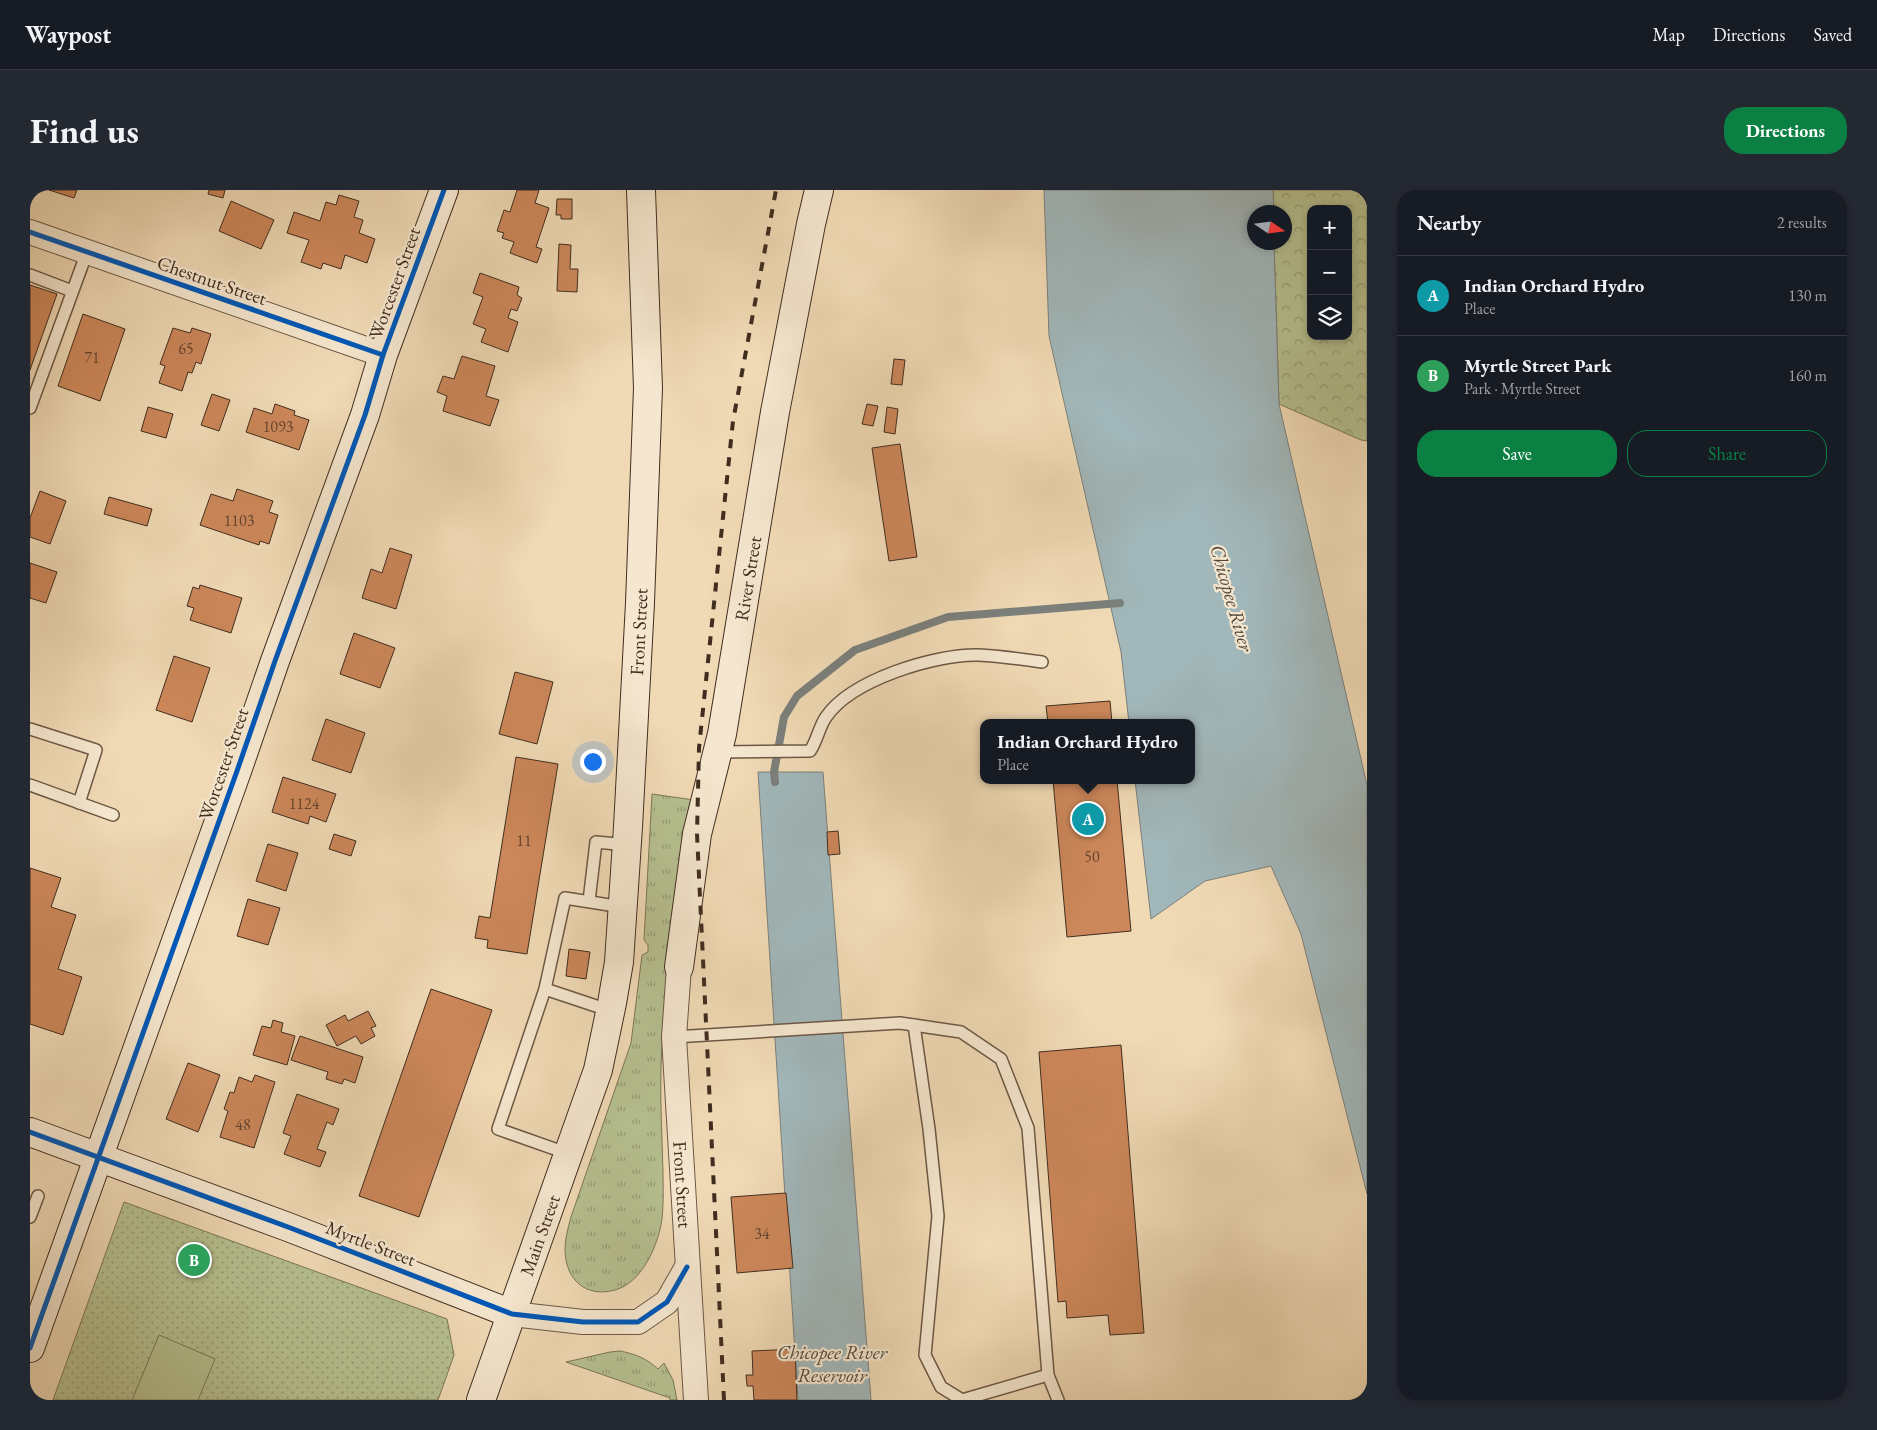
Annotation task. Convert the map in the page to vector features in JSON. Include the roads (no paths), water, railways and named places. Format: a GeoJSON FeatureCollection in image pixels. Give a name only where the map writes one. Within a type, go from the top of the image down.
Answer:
{"type":"FeatureCollection","features":[{"type":"Feature","properties":{"kind":"main road","name":"Worcester Street"},"geometry":{"type":"LineString","coordinates":[[30,1348],[237,771],[274,661],[365,415],[384,355],[444,190]]}},
{"type":"Feature","properties":{"kind":"main road","name":"Front Street"},"geometry":{"type":"LineString","coordinates":[[598,1070],[619,962],[640,603],[648,388],[641,190]]}},
{"type":"Feature","properties":{"kind":"main road","name":"River Street"},"geometry":{"type":"LineString","coordinates":[[679,967],[697,834],[718,752],[775,412],[819,190]]}},
{"type":"Feature","properties":{"kind":"main road","name":"Main Street"},"geometry":{"type":"LineString","coordinates":[[481,1400],[598,1070]]}},
{"type":"Feature","properties":{"kind":"main road","name":"Myrtle Street"},"geometry":{"type":"LineString","coordinates":[[30,1132],[512,1314]]}},
{"type":"Feature","properties":{"kind":"street","name":"Chestnut Street"},"geometry":{"type":"LineString","coordinates":[[30,232],[384,355]]}},
{"type":"Feature","properties":{"kind":"street","name":"Front Street"},"geometry":{"type":"LineString","coordinates":[[679,967],[674,1037],[696,1400]]}},
{"type":"Feature","properties":{"kind":"street","name":"Myrtle Street"},"geometry":{"type":"LineString","coordinates":[[512,1314],[583,1322],[638,1322],[667,1302],[687,1268]]}},
{"type":"Feature","properties":{"kind":"lane"},"geometry":{"type":"LineString","coordinates":[[30,408],[87,252]]}},
{"type":"Feature","properties":{"kind":"lane"},"geometry":{"type":"LineString","coordinates":[[30,275],[72,291]]}},
{"type":"Feature","properties":{"kind":"lane"},"geometry":{"type":"LineString","coordinates":[[718,752],[810,751],[826,717],[846,696],[880,677],[933,661],[976,655],[1042,662]]}},
{"type":"Feature","properties":{"kind":"lane"},"geometry":{"type":"LineString","coordinates":[[30,729],[96,750],[79,803]]}},
{"type":"Feature","properties":{"kind":"lane"},"geometry":{"type":"LineString","coordinates":[[30,785],[113,815]]}},
{"type":"Feature","properties":{"kind":"lane"},"geometry":{"type":"LineString","coordinates":[[589,901],[596,842],[627,845]]}},
{"type":"Feature","properties":{"kind":"lane"},"geometry":{"type":"LineString","coordinates":[[569,1154],[498,1129],[545,989],[565,898],[622,906]]}},
{"type":"Feature","properties":{"kind":"lane"},"geometry":{"type":"LineString","coordinates":[[545,989],[610,1011]]}},
{"type":"Feature","properties":{"kind":"lane"},"geometry":{"type":"LineString","coordinates":[[674,1037],[852,1024],[900,1023],[961,1032],[1001,1059],[1028,1128],[1048,1375],[1058,1400]]}},
{"type":"Feature","properties":{"kind":"lane"},"geometry":{"type":"LineString","coordinates":[[914,1025],[929,1129],[938,1216],[925,1355],[941,1387],[961,1400],[1048,1375]]}},
{"type":"Feature","properties":{"kind":"lane"},"geometry":{"type":"LineString","coordinates":[[30,1217],[38,1196]]}},
{"type":"Feature","properties":{"kind":"water","name":"Chicopee River"},"geometry":{"type":"Polygon","coordinates":[[[1044,190],[1273,190],[1274,205],[1247,205],[1247,250],[1274,250],[1279,404],[1367,785],[1367,1194],[1301,934],[1271,866],[1205,881],[1151,919],[1135,784],[1195,784],[1195,719],[1129,719],[1121,652],[1049,336],[1044,190]]]}},
{"type":"Feature","properties":{"kind":"water","name":"Chicopee River Reservoir"},"geometry":{"type":"Polygon","coordinates":[[[758,772],[823,772],[871,1400],[798,1400],[758,772]]]}},
{"type":"Feature","properties":{"kind":"waterway"},"geometry":{"type":"LineString","coordinates":[[775,782],[774,772],[784,717],[797,696],[855,650],[948,617],[1120,603]]}},
{"type":"Feature","properties":{"kind":"railway"},"geometry":{"type":"LineString","coordinates":[[724,1400],[697,834],[699,748],[733,421],[776,190]]}},
{"type":"Feature","properties":{"kind":"place","name":"Indian Orchard Hydro"},"geometry":{"type":"Point","coordinates":[1088,819]}},
{"type":"Feature","properties":{"kind":"place","name":"Myrtle Street Park"},"geometry":{"type":"Point","coordinates":[194,1260]}}]}
